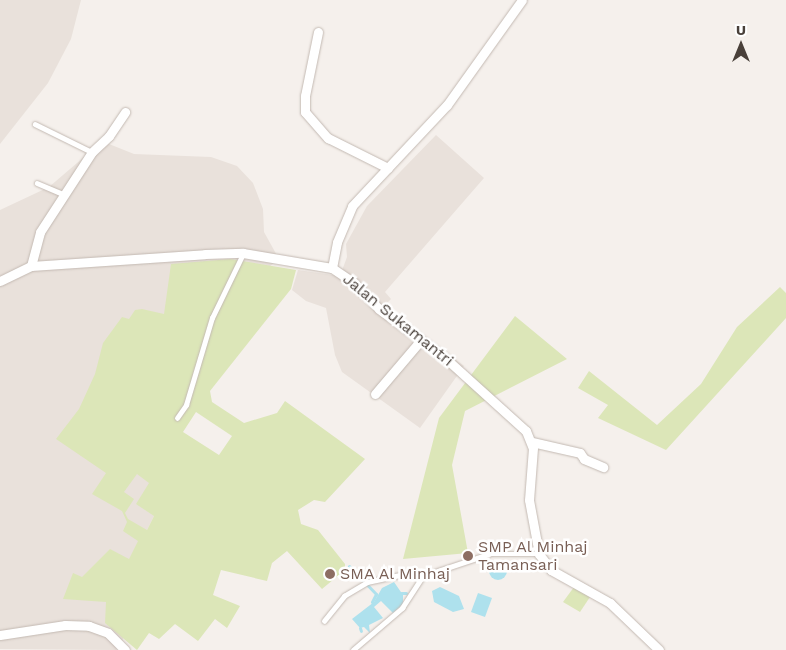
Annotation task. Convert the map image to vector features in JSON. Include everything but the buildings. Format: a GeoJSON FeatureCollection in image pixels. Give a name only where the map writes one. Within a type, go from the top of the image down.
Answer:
{"type":"FeatureCollection","features":[{"type":"Feature","properties":{"kind":"street"},"geometry":{"type":"LineString","coordinates":[[332,268],[337,242],[352,206],[447,105],[522,0]]}},
{"type":"Feature","properties":{"kind":"street"},"geometry":{"type":"LineString","coordinates":[[318,32],[305,96],[305,112],[328,138],[388,168]]}},
{"type":"Feature","properties":{"kind":"street"},"geometry":{"type":"LineString","coordinates":[[31,266],[37,238],[92,152],[109,136],[125,112]]}},
{"type":"Feature","properties":{"kind":"street","name":"Jalan Sukamantri"},"geometry":{"type":"LineString","coordinates":[[0,282],[31,266],[243,253],[332,268],[493,398],[526,431],[532,442]]}},
{"type":"Feature","properties":{"kind":"street"},"geometry":{"type":"LineString","coordinates":[[375,394],[421,340]]}},
{"type":"Feature","properties":{"kind":"street"},"geometry":{"type":"LineString","coordinates":[[603,467],[584,459],[580,453],[532,442],[530,518],[539,554],[551,570],[610,603],[659,650]]}},
{"type":"Feature","properties":{"kind":"street"},"geometry":{"type":"LineString","coordinates":[[0,635],[66,625],[89,626],[108,633],[125,650]]}},
{"type":"Feature","properties":{"kind":"lane"},"geometry":{"type":"LineString","coordinates":[[35,124],[92,152]]}},
{"type":"Feature","properties":{"kind":"lane"},"geometry":{"type":"LineString","coordinates":[[37,183],[65,195]]}},
{"type":"Feature","properties":{"kind":"lane"},"geometry":{"type":"LineString","coordinates":[[177,418],[186,405],[212,318],[243,253]]}},
{"type":"Feature","properties":{"kind":"lane"},"geometry":{"type":"LineString","coordinates":[[324,622],[344,596],[364,583],[404,574],[423,576],[489,554],[539,554]]}},
{"type":"Feature","properties":{"kind":"lane"},"geometry":{"type":"LineString","coordinates":[[353,650],[401,609],[423,576]]}},
{"type":"Feature","properties":{"kind":"shaded area"},"geometry":{"type":"Polygon","coordinates":[[[0,0],[81,0],[71,39],[48,83],[0,144],[0,0]]]}},
{"type":"Feature","properties":{"kind":"shaded area"},"geometry":{"type":"Polygon","coordinates":[[[436,135],[484,178],[385,292],[391,299],[384,306],[464,366],[420,428],[342,372],[335,355],[326,308],[306,301],[292,290],[298,270],[340,276],[347,257],[346,244],[367,206],[436,135]]]}},
{"type":"Feature","properties":{"kind":"shaded area"},"geometry":{"type":"Polygon","coordinates":[[[109,144],[134,154],[211,157],[237,166],[253,183],[263,209],[264,232],[279,259],[235,294],[147,441],[154,516],[147,530],[122,643],[116,650],[0,649],[0,210],[49,187],[84,157],[109,144]]]}},
{"type":"Feature","properties":{"kind":"green space"},"geometry":{"type":"Polygon","coordinates":[[[230,259],[296,270],[291,289],[210,391],[212,402],[244,423],[277,413],[285,401],[365,459],[325,502],[314,500],[298,510],[301,524],[318,530],[345,564],[345,570],[322,589],[287,551],[272,563],[267,581],[221,570],[213,595],[240,606],[227,628],[215,619],[198,641],[175,624],[159,639],[149,633],[137,650],[105,623],[106,602],[63,599],[73,573],[82,577],[110,549],[129,559],[138,541],[123,531],[127,522],[122,511],[92,494],[106,473],[56,439],[79,409],[95,374],[103,343],[122,317],[129,319],[135,310],[142,309],[164,314],[171,264],[230,259]],[[196,412],[183,432],[219,455],[232,436],[196,412]],[[137,474],[124,492],[134,499],[125,513],[128,519],[147,530],[154,516],[136,504],[149,483],[137,474]]]}},
{"type":"Feature","properties":{"kind":"green space"},"geometry":{"type":"Polygon","coordinates":[[[780,287],[786,293],[786,318],[666,450],[598,418],[608,405],[578,388],[589,371],[657,425],[701,384],[737,327],[780,287]]]}},
{"type":"Feature","properties":{"kind":"green space"},"geometry":{"type":"Polygon","coordinates":[[[515,316],[567,359],[465,411],[452,465],[468,553],[403,559],[439,418],[515,316]]]}},
{"type":"Feature","properties":{"kind":"green space"},"geometry":{"type":"Polygon","coordinates":[[[574,587],[590,597],[580,612],[563,602],[574,587]]]}},
{"type":"Feature","properties":{"kind":"water"},"geometry":{"type":"Polygon","coordinates":[[[498,562],[504,565],[507,571],[504,577],[498,580],[492,577],[489,571],[492,565],[498,562]]]}},
{"type":"Feature","properties":{"kind":"water"},"geometry":{"type":"Polygon","coordinates":[[[394,582],[403,595],[403,604],[393,613],[381,601],[374,607],[383,618],[369,625],[370,633],[364,627],[360,628],[352,619],[374,602],[382,588],[394,582]]]}},
{"type":"Feature","properties":{"kind":"water"},"geometry":{"type":"Polygon","coordinates":[[[440,587],[459,596],[464,609],[453,612],[434,602],[432,591],[440,587]]]}},
{"type":"Feature","properties":{"kind":"water"},"geometry":{"type":"Polygon","coordinates":[[[478,593],[492,598],[485,617],[471,612],[478,593]]]}},
{"type":"Feature","properties":{"kind":"waterway"},"geometry":{"type":"LineString","coordinates":[[349,566],[376,594],[372,602]]}},
{"type":"Feature","properties":{"kind":"waterway"},"geometry":{"type":"LineString","coordinates":[[401,593],[406,593]]}},
{"type":"Feature","properties":{"kind":"place","name":"SMP Al Minhaj Tamansari"},"geometry":{"type":"Point","coordinates":[468,556]}},
{"type":"Feature","properties":{"kind":"place","name":"SMA Al Minhaj"},"geometry":{"type":"Point","coordinates":[330,574]}}]}
